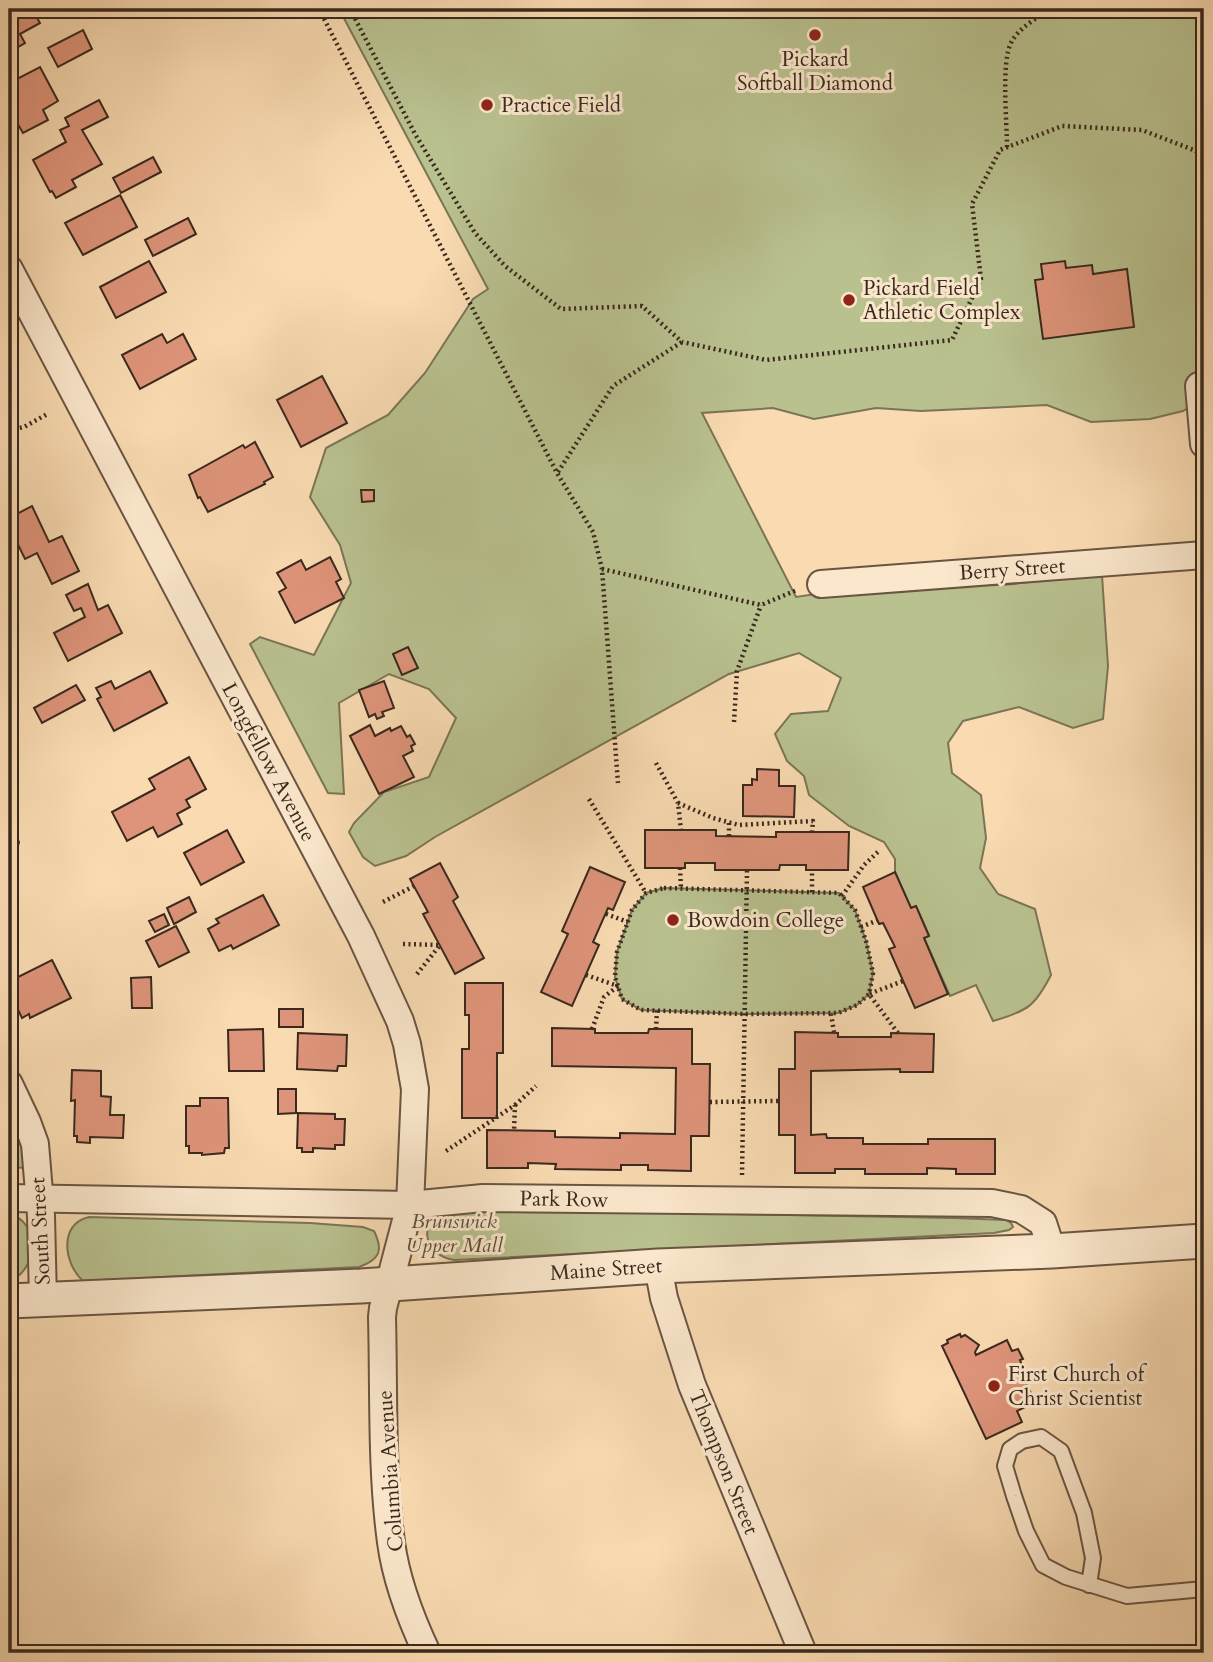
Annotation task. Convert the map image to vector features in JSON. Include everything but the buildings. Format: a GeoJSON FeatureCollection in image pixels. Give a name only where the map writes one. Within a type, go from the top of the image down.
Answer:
{"type":"FeatureCollection","features":[{"type":"Feature","properties":{"kind":"street","name":"Longfellow Avenue"},"geometry":{"type":"LineString","coordinates":[[9,269],[361,936],[392,1000],[407,1044],[415,1089],[410,1205],[390,1284]]}},
{"type":"Feature","properties":{"kind":"street"},"geometry":{"type":"LineString","coordinates":[[1199,386],[1204,444]]}},
{"type":"Feature","properties":{"kind":"street","name":"Berry Street"},"geometry":{"type":"LineString","coordinates":[[821,584],[1204,555]]}},
{"type":"Feature","properties":{"kind":"street","name":"South Street"},"geometry":{"type":"LineString","coordinates":[[9,1084],[35,1144],[40,1199],[43,1300]]}},
{"type":"Feature","properties":{"kind":"street","name":"Park Row"},"geometry":{"type":"LineString","coordinates":[[9,1198],[410,1205],[483,1198],[992,1203],[1021,1209],[1043,1223],[1052,1251]]}},
{"type":"Feature","properties":{"kind":"street","name":"Maine Street"},"geometry":{"type":"LineString","coordinates":[[9,1301],[390,1284],[657,1266],[1052,1251],[1204,1242]]}},
{"type":"Feature","properties":{"kind":"street","name":"Thompson Street"},"geometry":{"type":"LineString","coordinates":[[657,1266],[664,1298],[692,1385],[803,1653]]}},
{"type":"Feature","properties":{"kind":"street","name":"Columbia Avenue"},"geometry":{"type":"LineString","coordinates":[[390,1284],[383,1317],[387,1496],[391,1544],[403,1591],[427,1653]]}},
{"type":"Feature","properties":{"kind":"lane"},"geometry":{"type":"LineString","coordinates":[[1089,1585],[1094,1558],[1084,1513],[1061,1451],[1041,1437],[1021,1441],[1010,1449],[1005,1466],[1027,1531],[1043,1564],[1066,1577],[1089,1585],[1127,1596],[1204,1589]]}},
{"type":"Feature","properties":{"kind":"path"},"geometry":{"type":"LineString","coordinates":[[319,9],[557,473],[593,532],[602,569],[618,783]]}},
{"type":"Feature","properties":{"kind":"path"},"geometry":{"type":"LineString","coordinates":[[350,9],[415,134],[475,233],[505,266],[561,309],[642,306],[682,342],[766,360],[952,340],[981,279],[972,204],[1000,149],[1062,126],[1142,131],[1196,150],[1204,162]]}},
{"type":"Feature","properties":{"kind":"path"},"geometry":{"type":"LineString","coordinates":[[1007,147],[1006,66],[1010,45],[1018,32],[1054,9]]}},
{"type":"Feature","properties":{"kind":"path"},"geometry":{"type":"LineString","coordinates":[[557,473],[613,386],[682,342]]}},
{"type":"Feature","properties":{"kind":"path"},"geometry":{"type":"LineString","coordinates":[[9,430],[24,427],[49,413]]}},
{"type":"Feature","properties":{"kind":"path"},"geometry":{"type":"LineString","coordinates":[[602,569],[761,605],[821,584]]}},
{"type":"Feature","properties":{"kind":"path"},"geometry":{"type":"LineString","coordinates":[[734,722],[737,671],[761,605]]}},
{"type":"Feature","properties":{"kind":"path"},"geometry":{"type":"LineString","coordinates":[[656,763],[678,803],[681,830]]}},
{"type":"Feature","properties":{"kind":"path"},"geometry":{"type":"LineString","coordinates":[[590,799],[646,893]]}},
{"type":"Feature","properties":{"kind":"path"},"geometry":{"type":"LineString","coordinates":[[678,803],[739,825],[813,821],[813,832]]}},
{"type":"Feature","properties":{"kind":"path"},"geometry":{"type":"LineString","coordinates":[[729,822],[729,836]]}},
{"type":"Feature","properties":{"kind":"path"},"geometry":{"type":"LineString","coordinates":[[842,896],[864,865],[880,850]]}},
{"type":"Feature","properties":{"kind":"path"},"geometry":{"type":"LineString","coordinates":[[680,868],[681,889]]}},
{"type":"Feature","properties":{"kind":"path"},"geometry":{"type":"LineString","coordinates":[[742,1201],[747,870]]}},
{"type":"Feature","properties":{"kind":"path"},"geometry":{"type":"LineString","coordinates":[[812,870],[812,892]]}},
{"type":"Feature","properties":{"kind":"path"},"geometry":{"type":"LineString","coordinates":[[383,902],[414,886]]}},
{"type":"Feature","properties":{"kind":"path"},"geometry":{"type":"LineString","coordinates":[[898,1033],[869,994],[873,973],[861,927],[855,910],[839,893],[664,888],[646,893],[632,909],[617,952],[615,977],[622,999],[641,1010],[831,1014],[857,1005],[869,994],[904,981]]}},
{"type":"Feature","properties":{"kind":"path"},"geometry":{"type":"LineString","coordinates":[[606,914],[628,922]]}},
{"type":"Feature","properties":{"kind":"path"},"geometry":{"type":"LineString","coordinates":[[861,927],[877,920]]}},
{"type":"Feature","properties":{"kind":"path"},"geometry":{"type":"LineString","coordinates":[[403,944],[440,945],[417,974]]}},
{"type":"Feature","properties":{"kind":"path"},"geometry":{"type":"LineString","coordinates":[[586,975],[618,986]]}},
{"type":"Feature","properties":{"kind":"path"},"geometry":{"type":"LineString","coordinates":[[592,1029],[604,996],[618,986]]}},
{"type":"Feature","properties":{"kind":"path"},"geometry":{"type":"LineString","coordinates":[[656,1029],[657,1010]]}},
{"type":"Feature","properties":{"kind":"path"},"geometry":{"type":"LineString","coordinates":[[831,1014],[834,1032]]}},
{"type":"Feature","properties":{"kind":"path"},"geometry":{"type":"LineString","coordinates":[[446,1151],[515,1105],[537,1086]]}},
{"type":"Feature","properties":{"kind":"path"},"geometry":{"type":"LineString","coordinates":[[710,1102],[779,1101]]}},
{"type":"Feature","properties":{"kind":"path"},"geometry":{"type":"LineString","coordinates":[[514,1130],[515,1105]]}},
{"type":"Feature","properties":{"kind":"green space"},"geometry":{"type":"Polygon","coordinates":[[[339,9],[1204,9],[1204,398],[1183,411],[1150,419],[1091,422],[1047,405],[921,411],[876,408],[814,419],[773,408],[702,413],[796,597],[929,577],[1002,585],[1102,575],[1108,666],[1103,719],[1073,728],[1019,707],[963,721],[948,743],[952,773],[981,795],[986,838],[980,868],[998,894],[1035,909],[1051,975],[1029,1006],[993,1021],[976,985],[950,996],[924,938],[929,935],[916,906],[911,908],[895,872],[895,859],[884,842],[849,826],[809,795],[804,776],[787,761],[775,734],[791,714],[828,711],[841,678],[799,653],[729,674],[435,837],[406,856],[375,866],[363,857],[349,832],[354,823],[384,792],[429,777],[456,718],[429,689],[389,674],[339,703],[344,794],[328,793],[250,644],[260,637],[314,655],[351,583],[340,545],[310,497],[326,448],[388,415],[425,373],[473,299],[488,289],[339,9]]]}},
{"type":"Feature","properties":{"kind":"green space"},"geometry":{"type":"Polygon","coordinates":[[[664,888],[839,893],[855,910],[866,941],[873,973],[869,994],[857,1005],[838,1013],[744,1014],[641,1010],[622,999],[615,977],[617,952],[632,910],[646,893],[664,888]]]}},
{"type":"Feature","properties":{"kind":"green space"},"geometry":{"type":"Polygon","coordinates":[[[9,1113],[23,1145],[25,1168],[9,1167],[9,1113]]]}},
{"type":"Feature","properties":{"kind":"green space","name":"Brunswick Upper Mall"},"geometry":{"type":"Polygon","coordinates":[[[450,1209],[954,1218],[1006,1220],[1013,1227],[994,1233],[454,1260],[435,1251],[427,1236],[432,1220],[450,1209]]]}},
{"type":"Feature","properties":{"kind":"green space"},"geometry":{"type":"Polygon","coordinates":[[[9,1214],[20,1219],[27,1227],[32,1247],[25,1268],[9,1281],[9,1214]]]}},
{"type":"Feature","properties":{"kind":"green space","name":"Brunswick Upper Mall"},"geometry":{"type":"Polygon","coordinates":[[[89,1217],[363,1227],[374,1231],[379,1249],[375,1258],[359,1267],[83,1281],[72,1265],[67,1245],[72,1228],[89,1217]]]}},
{"type":"Feature","properties":{"kind":"place","name":"Pickard Softball Diamond"},"geometry":{"type":"Point","coordinates":[815,35]}},
{"type":"Feature","properties":{"kind":"place","name":"Practice Field"},"geometry":{"type":"Point","coordinates":[487,105]}},
{"type":"Feature","properties":{"kind":"place","name":"Pickard Field Athletic Complex"},"geometry":{"type":"Point","coordinates":[849,300]}},
{"type":"Feature","properties":{"kind":"place","name":"Bowdoin College"},"geometry":{"type":"Point","coordinates":[673,920]}},
{"type":"Feature","properties":{"kind":"place","name":"First Church of Christ Scientist"},"geometry":{"type":"Point","coordinates":[994,1386]}}]}
